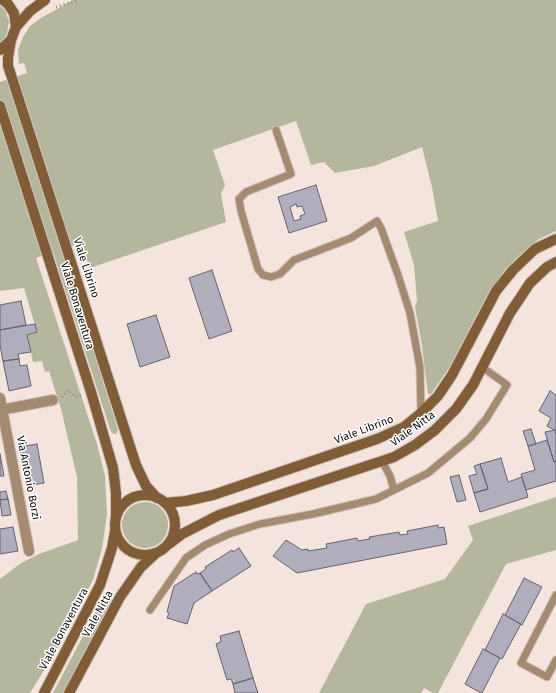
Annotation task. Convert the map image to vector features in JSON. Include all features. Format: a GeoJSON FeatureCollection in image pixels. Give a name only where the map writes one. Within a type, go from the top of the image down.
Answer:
{"type":"FeatureCollection","features":[{"type":"Feature","properties":{"kind":"main road"},"geometry":{"type":"LineString","coordinates":[[3,0],[8,4],[14,13],[16,27]]}},
{"type":"Feature","properties":{"kind":"main road"},"geometry":{"type":"LineString","coordinates":[[0,50],[11,40],[16,27],[30,11],[45,0]]}},
{"type":"Feature","properties":{"kind":"main road","name":"Viale Librino"},"geometry":{"type":"LineString","coordinates":[[11,40],[8,66],[136,465],[146,486],[161,500],[186,501],[213,494],[370,442],[404,427],[438,396],[452,374],[496,291],[513,270],[535,249],[556,239]]}},
{"type":"Feature","properties":{"kind":"main road","name":"Viale Bonaventura"},"geometry":{"type":"LineString","coordinates":[[0,106],[113,468],[116,493],[116,517]]}},
{"type":"Feature","properties":{"kind":"main road","name":"Viale Nitta"},"geometry":{"type":"LineString","coordinates":[[168,544],[182,534],[219,515],[394,457],[415,445],[435,430],[456,410],[473,385],[510,313],[530,283],[556,262]]}},
{"type":"Feature","properties":{"kind":"main road"},"geometry":{"type":"LineString","coordinates":[[146,495],[161,500],[172,512],[175,523],[174,534],[168,544],[163,550],[156,553],[144,555],[130,551],[119,540],[115,529],[116,517],[122,506],[131,499],[146,495]]}},
{"type":"Feature","properties":{"kind":"main road","name":"Viale Bonaventura"},"geometry":{"type":"LineString","coordinates":[[44,693],[100,585],[112,548],[115,529]]}},
{"type":"Feature","properties":{"kind":"main road","name":"Viale Nitta"},"geometry":{"type":"LineString","coordinates":[[69,693],[120,597],[141,567],[156,553]]}},
{"type":"Feature","properties":{"kind":"street","name":"Via Antonio Borzì"},"geometry":{"type":"LineString","coordinates":[[0,398],[1,410],[29,551]]}},
{"type":"Feature","properties":{"kind":"street"},"geometry":{"type":"LineString","coordinates":[[1,410],[53,400]]}},
{"type":"Feature","properties":{"kind":"lane"},"geometry":{"type":"LineString","coordinates":[[276,130],[291,174],[246,192],[240,199],[241,211],[258,268],[263,275],[271,277],[280,274],[294,260],[351,238],[377,221],[398,275],[410,313],[420,368],[421,413]]}},
{"type":"Feature","properties":{"kind":"lane"},"geometry":{"type":"LineString","coordinates":[[150,610],[186,558],[205,545],[229,534],[260,524],[352,505],[376,498],[428,473],[470,438],[486,419],[507,385],[482,367]]}},
{"type":"Feature","properties":{"kind":"lane"},"geometry":{"type":"LineString","coordinates":[[382,461],[390,476],[394,490]]}},
{"type":"Feature","properties":{"kind":"lane"},"geometry":{"type":"LineString","coordinates":[[556,595],[521,663],[547,676],[556,660]]}},
{"type":"Feature","properties":{"kind":"path"},"geometry":{"type":"LineString","coordinates":[[56,7],[78,0]]}},
{"type":"Feature","properties":{"kind":"path"},"geometry":{"type":"LineString","coordinates":[[53,400],[60,399],[68,390],[76,397]]}},
{"type":"Feature","properties":{"kind":"green space"},"geometry":{"type":"Polygon","coordinates":[[[73,0],[556,0],[556,231],[539,239],[505,270],[492,288],[480,309],[449,368],[431,394],[428,394],[415,307],[417,301],[414,265],[404,232],[438,221],[432,187],[422,147],[374,166],[335,173],[324,162],[311,165],[296,121],[213,150],[225,185],[221,194],[226,222],[90,268],[81,243],[61,249],[114,416],[118,430],[116,434],[111,432],[53,252],[36,258],[97,444],[105,476],[107,514],[102,549],[93,580],[59,646],[30,693],[0,693],[0,579],[21,563],[39,554],[78,540],[77,477],[61,409],[49,371],[45,372],[42,361],[33,362],[27,335],[37,332],[24,288],[0,291],[0,82],[27,73],[24,63],[19,64],[18,50],[23,37],[30,26],[73,0]]]}},
{"type":"Feature","properties":{"kind":"green space"},"geometry":{"type":"Polygon","coordinates":[[[0,6],[5,10],[9,22],[7,33],[4,39],[0,42],[0,6]]]}},
{"type":"Feature","properties":{"kind":"green space"},"geometry":{"type":"Polygon","coordinates":[[[556,497],[556,550],[506,564],[438,693],[433,693],[424,688],[421,693],[319,693],[366,604],[445,579],[473,540],[468,526],[556,497]]]}},
{"type":"Feature","properties":{"kind":"green space"},"geometry":{"type":"Polygon","coordinates":[[[141,502],[149,502],[158,506],[164,512],[168,525],[164,538],[158,544],[149,548],[141,548],[132,544],[126,538],[122,529],[122,521],[126,512],[132,506],[141,502]]]}},
{"type":"Feature","properties":{"kind":"green space"},"geometry":{"type":"Polygon","coordinates":[[[107,594],[111,595],[112,600],[63,693],[53,693],[102,600],[107,594]]]}},
{"type":"Feature","properties":{"kind":"building"},"geometry":{"type":"Polygon","coordinates":[[[316,185],[327,221],[289,233],[278,197],[316,185]],[[296,204],[290,207],[294,221],[301,219],[300,216],[305,214],[302,206],[297,207],[296,204]]]}},
{"type":"Feature","properties":{"kind":"building"},"geometry":{"type":"Polygon","coordinates":[[[212,270],[232,331],[209,339],[189,278],[212,270]]]}},
{"type":"Feature","properties":{"kind":"building"},"geometry":{"type":"Polygon","coordinates":[[[21,301],[26,325],[0,330],[0,305],[21,301]]]}},
{"type":"Feature","properties":{"kind":"building"},"geometry":{"type":"Polygon","coordinates":[[[156,315],[170,357],[140,367],[127,324],[156,315]]]}},
{"type":"Feature","properties":{"kind":"building"},"geometry":{"type":"Polygon","coordinates":[[[35,324],[37,332],[27,335],[31,352],[18,354],[19,359],[3,361],[0,345],[0,330],[35,324]]]}},
{"type":"Feature","properties":{"kind":"building"},"geometry":{"type":"Polygon","coordinates":[[[19,359],[20,366],[27,365],[31,386],[9,391],[3,361],[19,359]]]}},
{"type":"Feature","properties":{"kind":"building"},"geometry":{"type":"Polygon","coordinates":[[[550,391],[556,395],[556,431],[547,426],[551,418],[539,411],[550,391]]]}},
{"type":"Feature","properties":{"kind":"building"},"geometry":{"type":"Polygon","coordinates":[[[531,429],[536,444],[528,446],[523,431],[531,429]]]}},
{"type":"Feature","properties":{"kind":"building"},"geometry":{"type":"Polygon","coordinates":[[[555,430],[556,461],[554,462],[545,432],[555,430]]]}},
{"type":"Feature","properties":{"kind":"building"},"geometry":{"type":"Polygon","coordinates":[[[547,440],[554,462],[556,461],[556,481],[526,490],[521,474],[535,470],[528,446],[547,440]]]}},
{"type":"Feature","properties":{"kind":"building"},"geometry":{"type":"Polygon","coordinates":[[[37,444],[44,483],[27,486],[19,447],[37,444]]]}},
{"type":"Feature","properties":{"kind":"building"},"geometry":{"type":"Polygon","coordinates":[[[0,454],[4,476],[0,476],[0,454]]]}},
{"type":"Feature","properties":{"kind":"building"},"geometry":{"type":"Polygon","coordinates":[[[501,458],[508,482],[522,477],[528,497],[480,512],[474,493],[488,489],[480,464],[501,458]]]}},
{"type":"Feature","properties":{"kind":"building"},"geometry":{"type":"Polygon","coordinates":[[[480,464],[488,489],[474,493],[469,476],[477,474],[474,466],[480,464]]]}},
{"type":"Feature","properties":{"kind":"building"},"geometry":{"type":"Polygon","coordinates":[[[459,475],[466,500],[457,502],[450,477],[459,475]]]}},
{"type":"Feature","properties":{"kind":"building"},"geometry":{"type":"Polygon","coordinates":[[[6,491],[8,499],[0,500],[0,492],[6,491]]]}},
{"type":"Feature","properties":{"kind":"building"},"geometry":{"type":"Polygon","coordinates":[[[8,499],[11,515],[2,516],[0,500],[8,499]]]}},
{"type":"Feature","properties":{"kind":"building"},"geometry":{"type":"Polygon","coordinates":[[[438,525],[438,528],[444,527],[447,544],[297,573],[273,556],[286,540],[302,550],[308,549],[308,551],[327,548],[326,544],[357,538],[358,541],[370,539],[369,537],[399,532],[400,535],[408,534],[407,531],[438,525]]]}},
{"type":"Feature","properties":{"kind":"building"},"geometry":{"type":"Polygon","coordinates":[[[13,527],[18,551],[0,554],[0,529],[13,527]]]}},
{"type":"Feature","properties":{"kind":"building"},"geometry":{"type":"Polygon","coordinates":[[[239,548],[251,566],[212,591],[200,573],[206,569],[205,567],[232,550],[233,552],[239,548]]]}},
{"type":"Feature","properties":{"kind":"building"},"geometry":{"type":"Polygon","coordinates":[[[196,572],[197,574],[200,573],[212,591],[194,603],[187,624],[167,618],[169,613],[167,612],[174,586],[196,572]]]}},
{"type":"Feature","properties":{"kind":"building"},"geometry":{"type":"Polygon","coordinates":[[[524,578],[542,587],[522,625],[505,615],[524,578]]]}},
{"type":"Feature","properties":{"kind":"building"},"geometry":{"type":"Polygon","coordinates":[[[503,614],[521,624],[502,659],[485,650],[503,614]]]}},
{"type":"Feature","properties":{"kind":"building"},"geometry":{"type":"Polygon","coordinates":[[[239,631],[253,678],[233,684],[231,679],[227,680],[216,644],[221,642],[220,636],[239,631]]]}},
{"type":"Feature","properties":{"kind":"building"},"geometry":{"type":"Polygon","coordinates":[[[483,649],[500,658],[481,693],[465,684],[483,649]]]}},
{"type":"Feature","properties":{"kind":"building"},"geometry":{"type":"Polygon","coordinates":[[[253,678],[258,693],[235,693],[233,684],[253,678]]]}}]}
